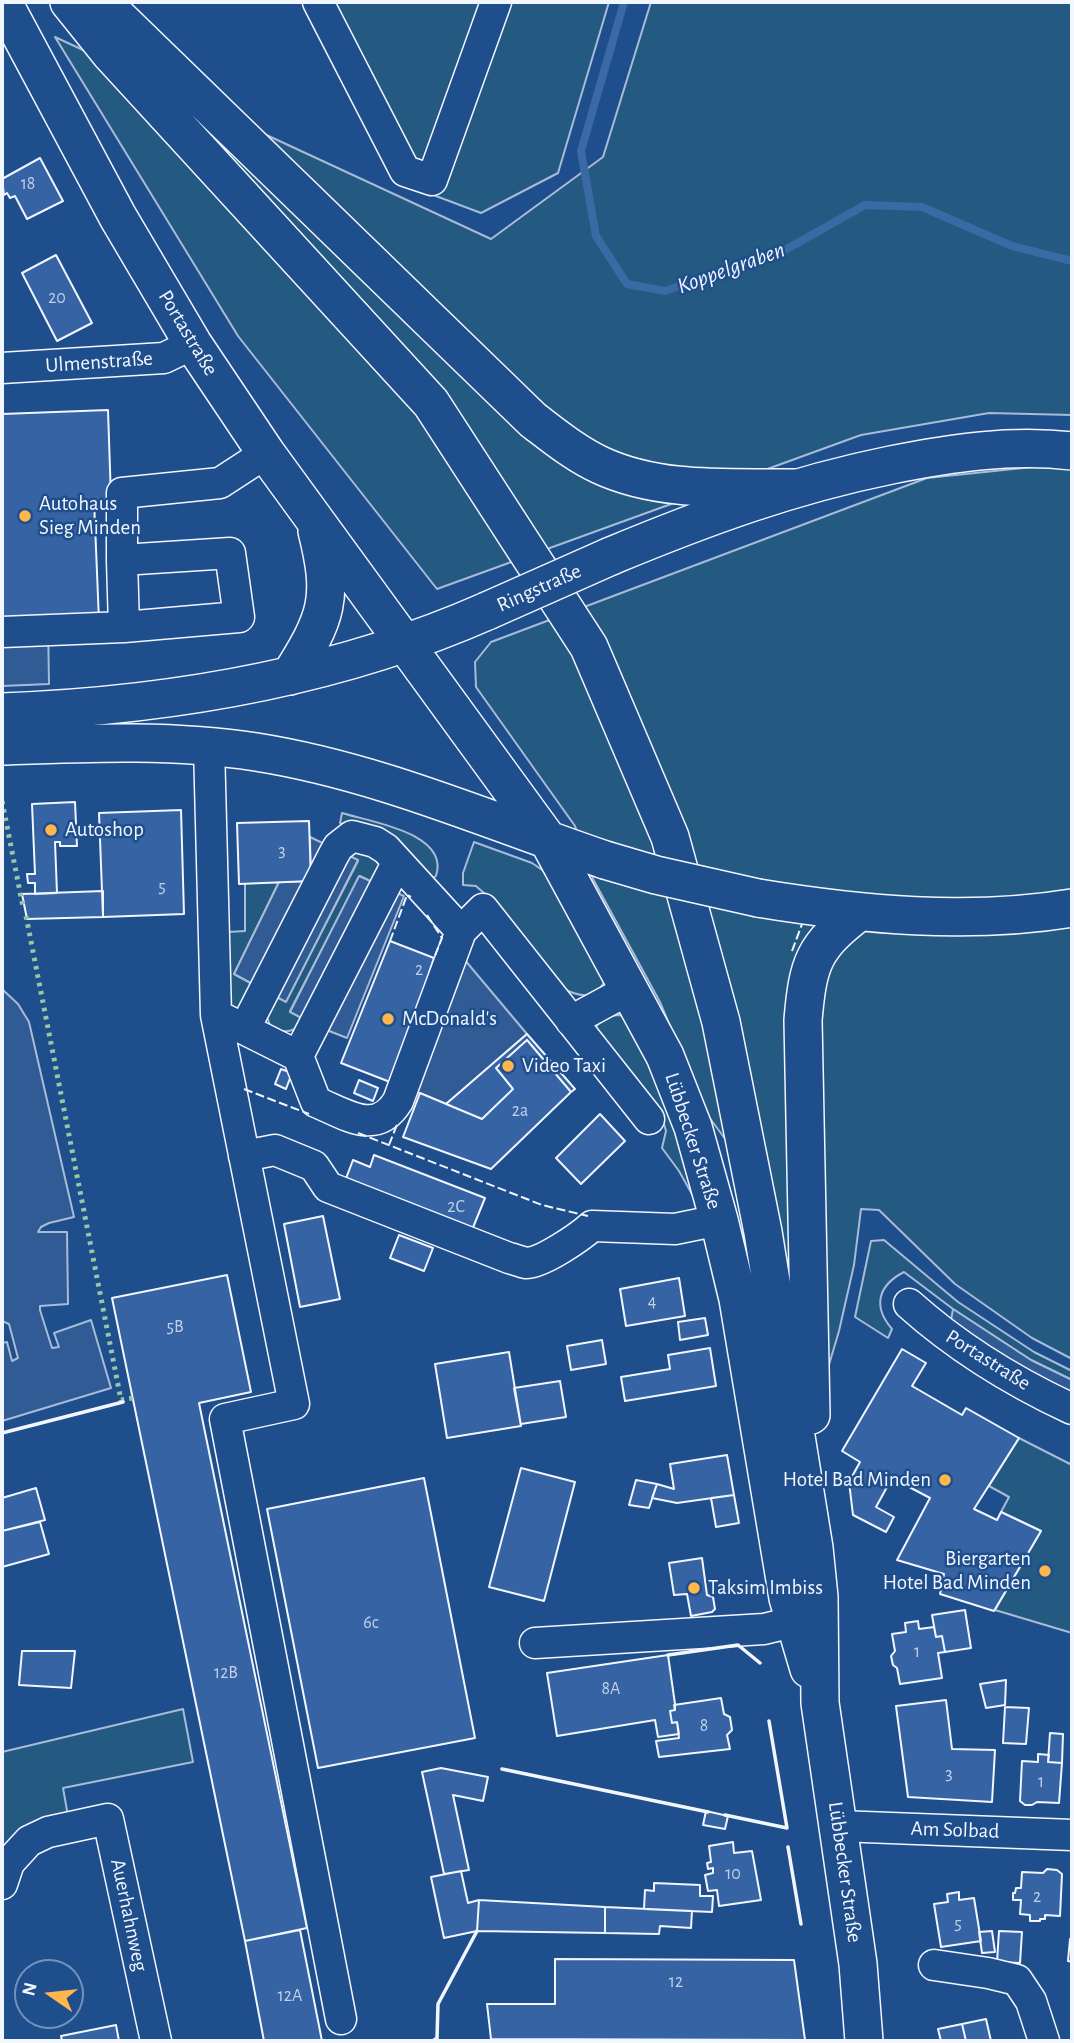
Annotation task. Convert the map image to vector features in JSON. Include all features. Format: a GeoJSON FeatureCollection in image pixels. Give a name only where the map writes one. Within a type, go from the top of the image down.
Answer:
{"type":"FeatureCollection","features":[{"type":"Feature","properties":{"kind":"main road","name":"Portastraße"},"geometry":{"type":"LineString","coordinates":[[4,2],[118,217],[193,345],[315,523],[406,643]]}},
{"type":"Feature","properties":{"kind":"main road"},"geometry":{"type":"LineString","coordinates":[[69,2],[110,53],[431,402],[589,647],[670,837],[721,1022],[763,1232],[814,1548]]}},
{"type":"Feature","properties":{"kind":"main road"},"geometry":{"type":"LineString","coordinates":[[102,2],[533,420],[570,448],[600,465],[634,478],[667,484],[807,485]]}},
{"type":"Feature","properties":{"kind":"main road","name":"Ringstraße"},"geometry":{"type":"LineString","coordinates":[[2,712],[156,699],[290,676],[406,643],[728,509],[807,485],[924,458],[964,452],[1015,448],[1072,451]]}},
{"type":"Feature","properties":{"kind":"main road"},"geometry":{"type":"LineString","coordinates":[[290,676],[311,643],[323,614],[326,596],[326,566],[315,523]]}},
{"type":"Feature","properties":{"kind":"main road","name":"Lübbecker Straße"},"geometry":{"type":"LineString","coordinates":[[406,643],[548,840],[665,1056],[693,1127],[738,1299],[793,1622],[820,1703]]}},
{"type":"Feature","properties":{"kind":"main road"},"geometry":{"type":"LineString","coordinates":[[2,746],[147,743],[209,746],[256,752],[355,774],[418,793],[656,876],[758,898],[877,913],[991,917],[1061,914]]}},
{"type":"Feature","properties":{"kind":"main road"},"geometry":{"type":"LineString","coordinates":[[814,1548],[803,1020],[806,987],[813,960],[824,942],[877,913]]}},
{"type":"Feature","properties":{"kind":"main road","name":"Lübbecker Straße"},"geometry":{"type":"LineString","coordinates":[[814,1548],[819,1597],[820,1703],[858,1964],[864,2041]]}},
{"type":"Feature","properties":{"kind":"street"},"geometry":{"type":"LineString","coordinates":[[318,2],[405,171],[432,180],[496,2]]}},
{"type":"Feature","properties":{"kind":"street","name":"Ulmenstraße"},"geometry":{"type":"LineString","coordinates":[[2,368],[164,358],[193,345]]}},
{"type":"Feature","properties":{"kind":"street"},"geometry":{"type":"LineString","coordinates":[[124,626],[122,493],[220,483],[266,453]]}},
{"type":"Feature","properties":{"kind":"street"},"geometry":{"type":"LineString","coordinates":[[2,632],[239,617],[230,552],[122,560]]}},
{"type":"Feature","properties":{"kind":"street"},"geometry":{"type":"LineString","coordinates":[[209,746],[216,1015],[294,1404],[225,1419],[341,2019]]}},
{"type":"Feature","properties":{"kind":"street"},"geometry":{"type":"LineString","coordinates":[[245,1028],[338,846],[352,836],[375,842],[386,849],[461,932]]}},
{"type":"Feature","properties":{"kind":"street"},"geometry":{"type":"LineString","coordinates":[[298,1056],[397,863]]}},
{"type":"Feature","properties":{"kind":"street"},"geometry":{"type":"LineString","coordinates":[[216,1015],[298,1056],[316,1102],[360,1120],[383,1118],[393,1111],[398,1101],[461,932],[483,909],[649,1119]]}},
{"type":"Feature","properties":{"kind":"street"},"geometry":{"type":"LineString","coordinates":[[571,1021],[630,989]]}},
{"type":"Feature","properties":{"kind":"street"},"geometry":{"type":"LineString","coordinates":[[244,1156],[275,1150],[314,1166],[328,1187],[526,1263],[543,1259],[582,1236],[592,1226],[676,1229],[719,1220]]}},
{"type":"Feature","properties":{"kind":"street","name":"Portastraße"},"geometry":{"type":"LineString","coordinates":[[909,1304],[980,1359],[1072,1409]]}},
{"type":"Feature","properties":{"kind":"street"},"geometry":{"type":"LineString","coordinates":[[535,1643],[764,1629],[793,1622]]}},
{"type":"Feature","properties":{"kind":"street","name":"Auerhahnweg"},"geometry":{"type":"LineString","coordinates":[[2,1884],[9,1863],[29,1841],[48,1832],[108,1819],[156,2041]]}},
{"type":"Feature","properties":{"kind":"street","name":"Am Solbad"},"geometry":{"type":"LineString","coordinates":[[839,1826],[1072,1835]]}},
{"type":"Feature","properties":{"kind":"street"},"geometry":{"type":"LineString","coordinates":[[934,1965],[1017,1980],[1031,2001],[1044,2041]]}},
{"type":"Feature","properties":{"kind":"shaded area"},"geometry":{"type":"Polygon","coordinates":[[[311,2],[609,2],[558,173],[481,213],[404,184],[311,2]]]}},
{"type":"Feature","properties":{"kind":"shaded area"},"geometry":{"type":"Polygon","coordinates":[[[651,2],[1072,2],[1072,415],[989,413],[861,435],[437,589],[238,336],[55,37],[491,239],[603,157],[651,2]]]}},
{"type":"Feature","properties":{"kind":"shaded area"},"geometry":{"type":"Polygon","coordinates":[[[1052,465],[1072,469],[1072,1359],[1032,1338],[955,1284],[879,1210],[861,1209],[854,1265],[839,1331],[820,1395],[792,1350],[771,1201],[706,1113],[660,1002],[593,879],[575,826],[476,687],[475,662],[491,642],[927,478],[1052,465]]]}},
{"type":"Feature","properties":{"kind":"shaded area"},"geometry":{"type":"Polygon","coordinates":[[[48,623],[49,684],[2,686],[2,626],[48,623]]]}},
{"type":"Feature","properties":{"kind":"shaded area"},"geometry":{"type":"Polygon","coordinates":[[[342,813],[388,826],[420,840],[431,849],[437,861],[436,876],[431,879],[397,841],[340,823],[342,813]]]}},
{"type":"Feature","properties":{"kind":"shaded area"},"geometry":{"type":"Polygon","coordinates":[[[310,837],[358,860],[286,1002],[234,974],[279,882],[311,881],[310,837]]]}},
{"type":"Feature","properties":{"kind":"shaded area"},"geometry":{"type":"Polygon","coordinates":[[[474,842],[532,863],[548,874],[607,976],[598,990],[581,995],[560,987],[485,894],[476,886],[463,885],[463,873],[474,842]]]}},
{"type":"Feature","properties":{"kind":"shaded area"},"geometry":{"type":"Polygon","coordinates":[[[347,849],[382,857],[376,884],[360,876],[290,1011],[306,1020],[290,1031],[271,1028],[266,1014],[274,995],[286,1001],[358,861],[345,854],[347,849]]]}},
{"type":"Feature","properties":{"kind":"shaded area"},"geometry":{"type":"Polygon","coordinates":[[[359,876],[404,896],[347,1038],[290,1012],[359,876]]]}},
{"type":"Feature","properties":{"kind":"shaded area"},"geometry":{"type":"Polygon","coordinates":[[[279,882],[234,974],[252,984],[248,1002],[237,1010],[230,1005],[228,932],[245,931],[245,883],[279,882]]]}},
{"type":"Feature","properties":{"kind":"shaded area"},"geometry":{"type":"Polygon","coordinates":[[[464,959],[527,1034],[446,1104],[414,1091],[464,959]]]}},
{"type":"Feature","properties":{"kind":"shaded area"},"geometry":{"type":"Polygon","coordinates":[[[2,989],[18,1004],[29,1022],[74,1217],[49,1223],[38,1232],[67,1232],[68,1304],[40,1306],[40,1310],[52,1348],[59,1347],[54,1333],[91,1320],[111,1388],[2,1421],[2,1343],[7,1342],[12,1361],[18,1358],[9,1324],[2,1321],[2,989]]]}},
{"type":"Feature","properties":{"kind":"shaded area"},"geometry":{"type":"Polygon","coordinates":[[[626,1016],[654,1066],[698,1194],[693,1196],[662,1148],[666,1131],[664,1124],[595,1028],[605,1018],[626,1016]]]}},
{"type":"Feature","properties":{"kind":"shaded area"},"geometry":{"type":"Polygon","coordinates":[[[884,1240],[958,1302],[1034,1352],[1072,1371],[1072,1380],[1031,1360],[953,1309],[904,1272],[888,1284],[881,1298],[882,1313],[892,1329],[888,1338],[855,1317],[871,1241],[884,1240]]]}},
{"type":"Feature","properties":{"kind":"shaded area"},"geometry":{"type":"Polygon","coordinates":[[[953,1309],[1031,1360],[1072,1380],[1072,1409],[948,1337],[953,1309]]]}},
{"type":"Feature","properties":{"kind":"shaded area","name":"Biergarten Hotel Bad Minden"},"geometry":{"type":"Polygon","coordinates":[[[1019,1438],[1070,1464],[1072,1458],[1072,1633],[995,1610],[1041,1531],[1001,1512],[1009,1497],[989,1486],[1019,1438]]]}},
{"type":"Feature","properties":{"kind":"shaded area"},"geometry":{"type":"Polygon","coordinates":[[[183,1709],[193,1762],[63,1788],[68,1816],[2,1849],[2,1752],[183,1709]]]}},
{"type":"Feature","properties":{"kind":"building"},"geometry":{"type":"Polygon","coordinates":[[[40,158],[63,201],[27,219],[15,196],[10,198],[7,193],[4,195],[2,179],[40,158]]]}},
{"type":"Feature","properties":{"kind":"building"},"geometry":{"type":"Polygon","coordinates":[[[56,255],[92,323],[57,341],[22,273],[56,255]]]}},
{"type":"Feature","properties":{"kind":"building"},"geometry":{"type":"Polygon","coordinates":[[[108,410],[111,499],[94,500],[99,621],[2,625],[2,414],[108,410]]]}},
{"type":"Feature","properties":{"kind":"building"},"geometry":{"type":"Polygon","coordinates":[[[75,802],[77,846],[60,846],[60,842],[55,842],[57,893],[35,894],[35,883],[28,883],[27,874],[35,874],[32,804],[75,802]]]}},
{"type":"Feature","properties":{"kind":"building"},"geometry":{"type":"Polygon","coordinates":[[[181,810],[184,914],[103,917],[99,813],[181,810]]]}},
{"type":"Feature","properties":{"kind":"building"},"geometry":{"type":"Polygon","coordinates":[[[309,821],[311,881],[239,884],[237,823],[309,821]]]}},
{"type":"Feature","properties":{"kind":"building"},"geometry":{"type":"Polygon","coordinates":[[[103,891],[103,917],[27,919],[22,894],[103,891]]]}},
{"type":"Feature","properties":{"kind":"building","name":"McDonald's"},"geometry":{"type":"Polygon","coordinates":[[[390,941],[434,958],[429,973],[435,976],[390,1082],[341,1063],[390,941]]]}},
{"type":"Feature","properties":{"kind":"building"},"geometry":{"type":"Polygon","coordinates":[[[527,1034],[575,1089],[571,1092],[527,1040],[496,1068],[513,1089],[482,1119],[446,1104],[527,1034]]]}},
{"type":"Feature","properties":{"kind":"building"},"geometry":{"type":"Polygon","coordinates":[[[527,1040],[571,1092],[491,1169],[403,1137],[420,1093],[482,1119],[513,1089],[496,1068],[527,1040]]]}},
{"type":"Feature","properties":{"kind":"building"},"geometry":{"type":"Polygon","coordinates":[[[281,1069],[292,1073],[286,1089],[275,1084],[281,1069]]]}},
{"type":"Feature","properties":{"kind":"building"},"geometry":{"type":"Polygon","coordinates":[[[359,1080],[378,1088],[373,1101],[354,1093],[359,1080]]]}},
{"type":"Feature","properties":{"kind":"building"},"geometry":{"type":"Polygon","coordinates":[[[600,1114],[625,1141],[581,1184],[556,1158],[600,1114]]]}},
{"type":"Feature","properties":{"kind":"building"},"geometry":{"type":"Polygon","coordinates":[[[374,1155],[485,1198],[472,1230],[345,1181],[353,1160],[370,1167],[374,1155]]]}},
{"type":"Feature","properties":{"kind":"building"},"geometry":{"type":"Polygon","coordinates":[[[323,1216],[340,1299],[300,1307],[284,1224],[323,1216]]]}},
{"type":"Feature","properties":{"kind":"building"},"geometry":{"type":"Polygon","coordinates":[[[399,1235],[433,1248],[424,1271],[390,1258],[399,1235]]]}},
{"type":"Feature","properties":{"kind":"building"},"geometry":{"type":"Polygon","coordinates":[[[227,1275],[251,1392],[199,1403],[307,1928],[245,1941],[112,1298],[227,1275]]]}},
{"type":"Feature","properties":{"kind":"building"},"geometry":{"type":"Polygon","coordinates":[[[679,1278],[685,1316],[626,1326],[620,1289],[679,1278]]]}},
{"type":"Feature","properties":{"kind":"building"},"geometry":{"type":"Polygon","coordinates":[[[705,1318],[708,1335],[680,1340],[678,1322],[705,1318]]]}},
{"type":"Feature","properties":{"kind":"building"},"geometry":{"type":"Polygon","coordinates":[[[602,1340],[606,1364],[571,1370],[567,1346],[602,1340]]]}},
{"type":"Feature","properties":{"kind":"building"},"geometry":{"type":"Polygon","coordinates":[[[710,1348],[716,1386],[625,1401],[621,1377],[670,1369],[668,1355],[710,1348]]]}},
{"type":"Feature","properties":{"kind":"building","name":"Hotel Bad Minden"},"geometry":{"type":"Polygon","coordinates":[[[902,1349],[926,1363],[912,1386],[962,1415],[966,1408],[1019,1438],[974,1509],[997,1520],[1001,1512],[1041,1531],[994,1611],[940,1594],[944,1574],[897,1560],[930,1498],[892,1478],[876,1507],[894,1517],[886,1532],[853,1515],[849,1482],[860,1462],[842,1451],[902,1349]]]}},
{"type":"Feature","properties":{"kind":"building"},"geometry":{"type":"Polygon","coordinates":[[[509,1352],[521,1426],[447,1438],[435,1364],[509,1352]]]}},
{"type":"Feature","properties":{"kind":"building"},"geometry":{"type":"Polygon","coordinates":[[[560,1381],[566,1417],[521,1426],[514,1388],[560,1381]]]}},
{"type":"Feature","properties":{"kind":"building"},"geometry":{"type":"Polygon","coordinates":[[[727,1455],[734,1495],[677,1503],[652,1498],[657,1484],[674,1489],[670,1464],[727,1455]]]}},
{"type":"Feature","properties":{"kind":"building"},"geometry":{"type":"Polygon","coordinates":[[[521,1468],[575,1482],[544,1601],[489,1587],[521,1468]]]}},
{"type":"Feature","properties":{"kind":"building"},"geometry":{"type":"Polygon","coordinates":[[[424,1478],[475,1738],[318,1768],[267,1509],[424,1478]]]}},
{"type":"Feature","properties":{"kind":"building"},"geometry":{"type":"Polygon","coordinates":[[[636,1480],[657,1484],[649,1508],[629,1505],[636,1480]]]}},
{"type":"Feature","properties":{"kind":"building"},"geometry":{"type":"Polygon","coordinates":[[[36,1488],[45,1520],[2,1531],[2,1498],[36,1488]]]}},
{"type":"Feature","properties":{"kind":"building"},"geometry":{"type":"Polygon","coordinates":[[[734,1495],[739,1523],[716,1527],[711,1498],[734,1495]]]}},
{"type":"Feature","properties":{"kind":"building"},"geometry":{"type":"Polygon","coordinates":[[[40,1522],[49,1554],[2,1567],[2,1531],[40,1522]]]}},
{"type":"Feature","properties":{"kind":"building"},"geometry":{"type":"Polygon","coordinates":[[[702,1558],[707,1595],[713,1597],[715,1609],[691,1616],[687,1594],[674,1595],[669,1563],[702,1558]]]}},
{"type":"Feature","properties":{"kind":"building"},"geometry":{"type":"Polygon","coordinates":[[[965,1610],[971,1648],[945,1652],[942,1636],[936,1637],[932,1615],[965,1610]]]}},
{"type":"Feature","properties":{"kind":"building"},"geometry":{"type":"Polygon","coordinates":[[[918,1621],[919,1629],[934,1627],[936,1637],[942,1636],[945,1652],[938,1653],[942,1678],[900,1684],[891,1656],[895,1651],[892,1634],[906,1632],[905,1623],[918,1621]]]}},
{"type":"Feature","properties":{"kind":"building"},"geometry":{"type":"Polygon","coordinates":[[[22,1651],[75,1651],[71,1688],[19,1685],[22,1651]]]}},
{"type":"Feature","properties":{"kind":"building"},"geometry":{"type":"Polygon","coordinates":[[[668,1655],[675,1704],[675,1710],[670,1711],[672,1723],[677,1722],[679,1734],[658,1737],[655,1720],[557,1736],[547,1673],[668,1655]]]}},
{"type":"Feature","properties":{"kind":"building"},"geometry":{"type":"Polygon","coordinates":[[[1006,1680],[1005,1705],[986,1708],[980,1684],[1006,1680]]]}},
{"type":"Feature","properties":{"kind":"building"},"geometry":{"type":"Polygon","coordinates":[[[721,1698],[724,1714],[730,1717],[732,1730],[727,1735],[730,1749],[659,1757],[656,1741],[679,1738],[677,1722],[672,1723],[670,1711],[675,1710],[674,1705],[721,1698]]]}},
{"type":"Feature","properties":{"kind":"building"},"geometry":{"type":"Polygon","coordinates":[[[946,1700],[952,1749],[995,1750],[992,1802],[908,1797],[896,1706],[946,1700]]]}},
{"type":"Feature","properties":{"kind":"building"},"geometry":{"type":"Polygon","coordinates":[[[1005,1707],[1029,1708],[1026,1744],[1003,1743],[1005,1707]]]}},
{"type":"Feature","properties":{"kind":"building"},"geometry":{"type":"Polygon","coordinates":[[[1050,1733],[1063,1734],[1062,1763],[1048,1762],[1050,1733]]]}},
{"type":"Feature","properties":{"kind":"building"},"geometry":{"type":"Polygon","coordinates":[[[1038,1754],[1049,1755],[1048,1762],[1062,1763],[1059,1803],[1037,1802],[1025,1805],[1020,1801],[1022,1761],[1038,1762],[1038,1754]]]}},
{"type":"Feature","properties":{"kind":"building"},"geometry":{"type":"Polygon","coordinates":[[[441,1768],[488,1777],[483,1801],[453,1795],[469,1870],[444,1874],[422,1772],[441,1768]]]}},
{"type":"Feature","properties":{"kind":"building"},"geometry":{"type":"Polygon","coordinates":[[[706,1811],[728,1816],[725,1829],[703,1825],[706,1811]]]}},
{"type":"Feature","properties":{"kind":"building"},"geometry":{"type":"Polygon","coordinates":[[[733,1842],[734,1853],[752,1851],[761,1900],[719,1906],[717,1890],[708,1891],[705,1875],[713,1873],[713,1868],[708,1869],[707,1863],[711,1862],[709,1846],[733,1842]]]}},
{"type":"Feature","properties":{"kind":"building"},"geometry":{"type":"Polygon","coordinates":[[[1047,1869],[1057,1870],[1062,1874],[1060,1916],[1045,1915],[1045,1919],[1040,1921],[1030,1921],[1030,1915],[1020,1914],[1021,1900],[1013,1900],[1013,1893],[1016,1888],[1021,1888],[1022,1872],[1043,1873],[1047,1869]]]}},
{"type":"Feature","properties":{"kind":"building"},"geometry":{"type":"Polygon","coordinates":[[[461,1871],[468,1903],[479,1900],[477,1931],[444,1938],[431,1877],[461,1871]]]}},
{"type":"Feature","properties":{"kind":"building"},"geometry":{"type":"Polygon","coordinates":[[[654,1883],[700,1885],[700,1896],[713,1896],[712,1912],[644,1909],[645,1890],[654,1891],[654,1883]]]}},
{"type":"Feature","properties":{"kind":"building"},"geometry":{"type":"Polygon","coordinates":[[[959,1892],[959,1900],[974,1898],[981,1941],[941,1947],[934,1904],[948,1902],[947,1894],[959,1892]]]}},
{"type":"Feature","properties":{"kind":"building"},"geometry":{"type":"Polygon","coordinates":[[[479,1900],[605,1907],[605,1933],[477,1931],[479,1900]]]}},
{"type":"Feature","properties":{"kind":"building"},"geometry":{"type":"Polygon","coordinates":[[[605,1907],[692,1911],[691,1928],[660,1926],[659,1934],[605,1933],[605,1907]]]}},
{"type":"Feature","properties":{"kind":"building"},"geometry":{"type":"Polygon","coordinates":[[[300,1930],[322,2041],[264,2041],[245,1941],[300,1930]]]}},
{"type":"Feature","properties":{"kind":"building"},"geometry":{"type":"Polygon","coordinates":[[[992,1931],[995,1952],[982,1953],[979,1932],[992,1931]]]}},
{"type":"Feature","properties":{"kind":"building"},"geometry":{"type":"Polygon","coordinates":[[[999,1931],[1022,1932],[1020,1963],[997,1962],[999,1931]]]}},
{"type":"Feature","properties":{"kind":"building"},"geometry":{"type":"Polygon","coordinates":[[[1072,1939],[1072,1962],[1068,1961],[1072,1939]]]}},
{"type":"Feature","properties":{"kind":"building"},"geometry":{"type":"Polygon","coordinates":[[[555,1959],[794,1960],[805,2040],[491,2039],[487,2004],[555,2004],[555,1959]]]}},
{"type":"Feature","properties":{"kind":"building"},"geometry":{"type":"Polygon","coordinates":[[[986,2019],[991,2041],[966,2041],[962,2024],[986,2019]]]}},
{"type":"Feature","properties":{"kind":"building"},"geometry":{"type":"Polygon","coordinates":[[[962,2024],[966,2041],[941,2041],[938,2029],[962,2024]]]}},
{"type":"Feature","properties":{"kind":"building"},"geometry":{"type":"Polygon","coordinates":[[[116,2025],[119,2041],[62,2041],[61,2036],[116,2025]]]}},
{"type":"Feature","properties":{"kind":"waterway","name":"Koppelgraben"},"geometry":{"type":"LineString","coordinates":[[624,2],[581,151],[596,236],[627,284],[665,291],[785,250],[865,205],[922,207],[1012,246],[1072,261]]}},
{"type":"Feature","properties":{"kind":"hedge"},"geometry":{"type":"LineString","coordinates":[[2,801],[23,907]]}},
{"type":"Feature","properties":{"kind":"hedge"},"geometry":{"type":"LineString","coordinates":[[26,916],[121,1400],[133,1398]]}},
{"type":"Feature","properties":{"kind":"fence"},"geometry":{"type":"LineString","coordinates":[[390,941],[407,895],[411,897]]}},
{"type":"Feature","properties":{"kind":"fence"},"geometry":{"type":"LineString","coordinates":[[427,915],[442,938],[434,958]]}},
{"type":"Feature","properties":{"kind":"fence"},"geometry":{"type":"LineString","coordinates":[[792,951],[802,924]]}},
{"type":"Feature","properties":{"kind":"fence"},"geometry":{"type":"LineString","coordinates":[[244,1089],[309,1114]]}},
{"type":"Feature","properties":{"kind":"fence"},"geometry":{"type":"LineString","coordinates":[[389,1145],[398,1122]]}},
{"type":"Feature","properties":{"kind":"fence"},"geometry":{"type":"LineString","coordinates":[[358,1133],[542,1205],[588,1216]]}},
{"type":"Feature","properties":{"kind":"wall"},"geometry":{"type":"LineString","coordinates":[[2,1433],[123,1402]]}},
{"type":"Feature","properties":{"kind":"wall"},"geometry":{"type":"LineString","coordinates":[[668,1655],[738,1645],[760,1663]]}},
{"type":"Feature","properties":{"kind":"wall"},"geometry":{"type":"LineString","coordinates":[[725,1815],[787,1828],[769,1721]]}},
{"type":"Feature","properties":{"kind":"wall"},"geometry":{"type":"LineString","coordinates":[[502,1769],[708,1812]]}},
{"type":"Feature","properties":{"kind":"wall"},"geometry":{"type":"LineString","coordinates":[[788,1847],[801,1924]]}},
{"type":"Feature","properties":{"kind":"wall"},"geometry":{"type":"LineString","coordinates":[[433,2041],[437,2038],[438,2004],[477,1931]]}},
{"type":"Feature","properties":{"kind":"place","name":"Autohaus Sieg Minden"},"geometry":{"type":"Point","coordinates":[25,516]}},
{"type":"Feature","properties":{"kind":"place","name":"Autoshop"},"geometry":{"type":"Point","coordinates":[51,830]}},
{"type":"Feature","properties":{"kind":"place","name":"McDonald's"},"geometry":{"type":"Point","coordinates":[388,1019]}},
{"type":"Feature","properties":{"kind":"place","name":"Video Taxi"},"geometry":{"type":"Point","coordinates":[508,1066]}},
{"type":"Feature","properties":{"kind":"place","name":"Hotel Bad Minden"},"geometry":{"type":"Point","coordinates":[945,1480]}},
{"type":"Feature","properties":{"kind":"place","name":"Biergarten Hotel Bad Minden"},"geometry":{"type":"Point","coordinates":[1045,1571]}},
{"type":"Feature","properties":{"kind":"place","name":"Taksim Imbiss"},"geometry":{"type":"Point","coordinates":[694,1588]}}]}
